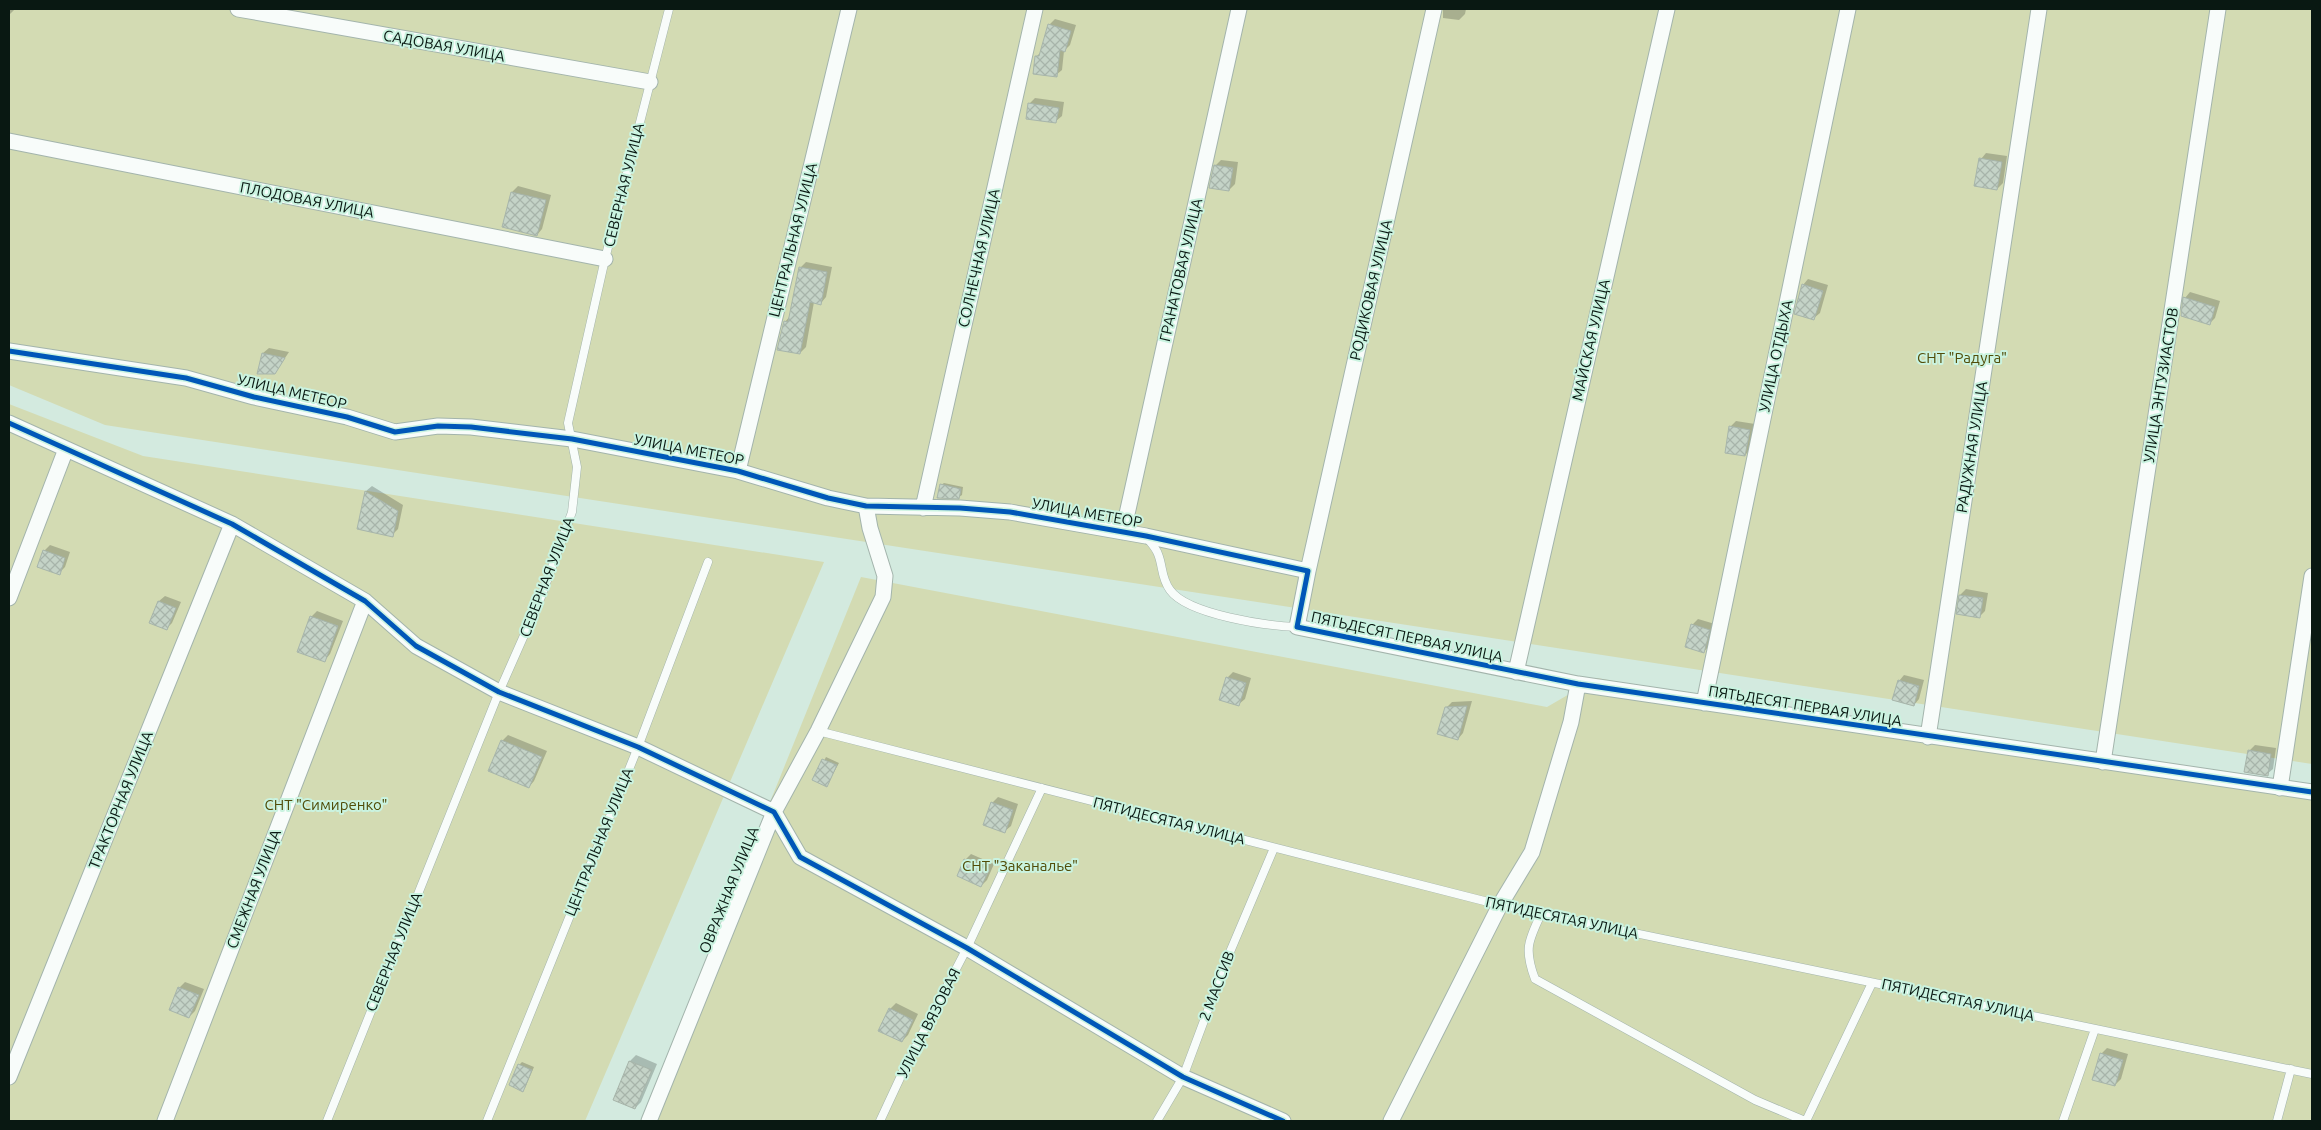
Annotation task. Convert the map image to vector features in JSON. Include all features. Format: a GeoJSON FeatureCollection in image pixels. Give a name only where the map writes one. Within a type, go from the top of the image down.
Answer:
{"type":"FeatureCollection","features":[{"type":"Feature","properties":{"kind":"street","name":"САДОВАЯ УЛИЦА"},"geometry":{"type":"LineString","coordinates":[[238,9],[650,82]]}},
{"type":"Feature","properties":{"kind":"street","name":"ЦЕНТРАЛЬНАЯ УЛИЦА"},"geometry":{"type":"LineString","coordinates":[[738,471],[849,9]]}},
{"type":"Feature","properties":{"kind":"street","name":"СОЛНЕЧНАЯ УЛИЦА"},"geometry":{"type":"LineString","coordinates":[[923,508],[1035,9]]}},
{"type":"Feature","properties":{"kind":"street","name":"ГРАНАТОВАЯ УЛИЦА"},"geometry":{"type":"LineString","coordinates":[[1123,532],[1239,9]]}},
{"type":"Feature","properties":{"kind":"street","name":"РОДИКОВАЯ УЛИЦА"},"geometry":{"type":"LineString","coordinates":[[1308,570],[1434,9]]}},
{"type":"Feature","properties":{"kind":"street","name":"МАЙСКАЯ УЛИЦА"},"geometry":{"type":"LineString","coordinates":[[1516,672],[1667,9]]}},
{"type":"Feature","properties":{"kind":"street","name":"УЛИЦА ОТДЫХА"},"geometry":{"type":"LineString","coordinates":[[1704,703],[1848,9]]}},
{"type":"Feature","properties":{"kind":"street","name":"РАДУЖНАЯ УЛИЦА"},"geometry":{"type":"LineString","coordinates":[[1928,737],[2038,9]]}},
{"type":"Feature","properties":{"kind":"street","name":"УЛИЦА ЭНТУЗИАСТОВ"},"geometry":{"type":"LineString","coordinates":[[2103,762],[2218,9]]}},
{"type":"Feature","properties":{"kind":"street","name":"ПЛОДОВАЯ УЛИЦА"},"geometry":{"type":"LineString","coordinates":[[9,141],[605,259]]}},
{"type":"Feature","properties":{"kind":"street","name":"УЛИЦА МЕТЕОР"},"geometry":{"type":"LineString","coordinates":[[9,351],[186,378],[254,397],[347,417],[395,432],[438,426],[471,427],[572,439],[738,471],[828,498],[866,506],[960,508],[1010,512],[1146,536],[1308,570]]}},
{"type":"Feature","properties":{"kind":"street"},"geometry":{"type":"LineString","coordinates":[[9,424],[232,524],[365,601],[416,646],[499,692],[638,747],[774,812],[800,857],[967,948],[1183,1077],[1283,1121]]}},
{"type":"Feature","properties":{"kind":"street"},"geometry":{"type":"LineString","coordinates":[[9,598],[66,448]]}},
{"type":"Feature","properties":{"kind":"street","name":"ОВРАЖНАЯ УЛИЦА"},"geometry":{"type":"LineString","coordinates":[[649,1121],[774,812],[818,731],[882,598],[885,576],[870,528],[866,506]]}},
{"type":"Feature","properties":{"kind":"street","name":"ТРАКТОРНАЯ УЛИЦА"},"geometry":{"type":"LineString","coordinates":[[9,1077],[232,524]]}},
{"type":"Feature","properties":{"kind":"street"},"geometry":{"type":"LineString","coordinates":[[1298,627],[1308,570]]}},
{"type":"Feature","properties":{"kind":"street"},"geometry":{"type":"LineString","coordinates":[[2280,788],[2312,576]]}},
{"type":"Feature","properties":{"kind":"street","name":"СМЕЖНАЯ УЛИЦА"},"geometry":{"type":"LineString","coordinates":[[165,1121],[365,601]]}},
{"type":"Feature","properties":{"kind":"street","name":"ПЯТЬДЕСЯТ ПЕРВАЯ УЛИЦА"},"geometry":{"type":"LineString","coordinates":[[1298,627],[1578,684],[2312,792]]}},
{"type":"Feature","properties":{"kind":"street"},"geometry":{"type":"LineString","coordinates":[[1392,1121],[1500,906],[1532,852],[1571,722],[1578,684]]}},
{"type":"Feature","properties":{"kind":"lane","name":"СЕВЕРНАЯ УЛИЦА"},"geometry":{"type":"LineString","coordinates":[[327,1121],[499,692],[542,597],[572,512],[577,467],[568,423],[605,259],[669,9]]}},
{"type":"Feature","properties":{"kind":"lane"},"geometry":{"type":"LineString","coordinates":[[1146,536],[1158,553],[1162,576],[1171,592],[1187,602],[1221,616],[1273,626],[1298,627]]}},
{"type":"Feature","properties":{"kind":"lane","name":"ЦЕНТРАЛЬНАЯ УЛИЦА"},"geometry":{"type":"LineString","coordinates":[[487,1121],[638,747],[708,562]]}},
{"type":"Feature","properties":{"kind":"lane","name":"ПЯТИДЕСЯТАЯ УЛИЦА"},"geometry":{"type":"LineString","coordinates":[[818,731],[1500,906],[2312,1074]]}},
{"type":"Feature","properties":{"kind":"lane","name":"УЛИЦА ВЯЗОВАЯ"},"geometry":{"type":"LineString","coordinates":[[880,1121],[906,1063],[967,948],[1042,788]]}},
{"type":"Feature","properties":{"kind":"lane","name":"2 МАССИВ"},"geometry":{"type":"LineString","coordinates":[[1157,1121],[1183,1077],[1226,959],[1274,848]]}},
{"type":"Feature","properties":{"kind":"lane"},"geometry":{"type":"LineString","coordinates":[[1541,914],[1530,937],[1528,960],[1535,979],[1755,1100],[1805,1121],[1872,982]]}},
{"type":"Feature","properties":{"kind":"lane"},"geometry":{"type":"LineString","coordinates":[[2063,1121],[2095,1028]]}},
{"type":"Feature","properties":{"kind":"lane"},"geometry":{"type":"LineString","coordinates":[[2277,1121],[2292,1069]]}},
{"type":"Feature","properties":{"kind":"green space","name":"СНТ \"Радуга\""},"geometry":{"type":"Polygon","coordinates":[[[9,9],[2312,9],[2312,764],[105,425],[9,385],[9,9]]]}},
{"type":"Feature","properties":{"kind":"green space","name":"СНТ \"Симиренко\""},"geometry":{"type":"Polygon","coordinates":[[[9,404],[143,456],[824,562],[585,1121],[9,1121],[9,404]]]}},
{"type":"Feature","properties":{"kind":"green space","name":"СНТ \"Заканалье\""},"geometry":{"type":"Polygon","coordinates":[[[861,577],[1547,707],[1597,678],[1759,708],[2312,790],[2312,1121],[641,1121],[861,577]]]}},
{"type":"Feature","properties":{"kind":"building"},"geometry":{"type":"Polygon","coordinates":[[[1048,24],[1071,31],[1065,52],[1060,50],[1057,77],[1033,74],[1035,56],[1039,56],[1048,24]]]}},
{"type":"Feature","properties":{"kind":"building"},"geometry":{"type":"Polygon","coordinates":[[[1028,103],[1059,108],[1056,123],[1026,119],[1028,103]]]}},
{"type":"Feature","properties":{"kind":"building"},"geometry":{"type":"Polygon","coordinates":[[[1979,158],[2002,162],[1997,190],[1974,186],[1979,158]]]}},
{"type":"Feature","properties":{"kind":"building"},"geometry":{"type":"Polygon","coordinates":[[[1214,165],[1233,168],[1229,191],[1209,188],[1214,165]]]}},
{"type":"Feature","properties":{"kind":"building"},"geometry":{"type":"Polygon","coordinates":[[[511,192],[546,200],[537,236],[502,227],[511,192]]]}},
{"type":"Feature","properties":{"kind":"building"},"geometry":{"type":"Polygon","coordinates":[[[799,267],[827,272],[821,305],[810,302],[800,354],[777,350],[784,321],[788,322],[799,267]]]}},
{"type":"Feature","properties":{"kind":"building"},"geometry":{"type":"Polygon","coordinates":[[[1802,284],[1823,291],[1814,320],[1794,314],[1802,284]]]}},
{"type":"Feature","properties":{"kind":"building"},"geometry":{"type":"Polygon","coordinates":[[[2183,297],[2215,307],[2210,325],[2181,316],[2183,297]]]}},
{"type":"Feature","properties":{"kind":"building"},"geometry":{"type":"Polygon","coordinates":[[[262,353],[285,358],[275,374],[257,374],[262,353]]]}},
{"type":"Feature","properties":{"kind":"building"},"geometry":{"type":"Polygon","coordinates":[[[1729,426],[1750,430],[1745,456],[1725,453],[1729,426]]]}},
{"type":"Feature","properties":{"kind":"building"},"geometry":{"type":"Polygon","coordinates":[[[940,484],[961,489],[959,499],[937,498],[940,484]]]}},
{"type":"Feature","properties":{"kind":"building"},"geometry":{"type":"Polygon","coordinates":[[[365,491],[398,511],[393,537],[357,529],[365,491]]]}},
{"type":"Feature","properties":{"kind":"building"},"geometry":{"type":"Polygon","coordinates":[[[43,550],[65,558],[60,575],[37,567],[43,550]]]}},
{"type":"Feature","properties":{"kind":"building"},"geometry":{"type":"Polygon","coordinates":[[[1959,595],[1983,598],[1980,618],[1956,614],[1959,595]]]}},
{"type":"Feature","properties":{"kind":"building"},"geometry":{"type":"Polygon","coordinates":[[[158,601],[176,608],[167,630],[149,623],[158,601]]]}},
{"type":"Feature","properties":{"kind":"building"},"geometry":{"type":"Polygon","coordinates":[[[310,616],[338,626],[325,662],[297,652],[310,616]]]}},
{"type":"Feature","properties":{"kind":"building"},"geometry":{"type":"Polygon","coordinates":[[[1691,624],[1710,630],[1704,653],[1685,647],[1691,624]]]}},
{"type":"Feature","properties":{"kind":"building"},"geometry":{"type":"Polygon","coordinates":[[[1226,677],[1246,683],[1239,706],[1219,700],[1226,677]]]}},
{"type":"Feature","properties":{"kind":"building"},"geometry":{"type":"Polygon","coordinates":[[[1898,680],[1919,686],[1914,706],[1892,700],[1898,680]]]}},
{"type":"Feature","properties":{"kind":"building"},"geometry":{"type":"Polygon","coordinates":[[[1467,706],[1458,740],[1437,734],[1445,707],[1467,706]]]}},
{"type":"Feature","properties":{"kind":"building"},"geometry":{"type":"Polygon","coordinates":[[[501,740],[542,757],[529,788],[488,771],[501,740]]]}},
{"type":"Feature","properties":{"kind":"building"},"geometry":{"type":"Polygon","coordinates":[[[2248,750],[2271,754],[2268,776],[2244,772],[2248,750]]]}},
{"type":"Feature","properties":{"kind":"building"},"geometry":{"type":"Polygon","coordinates":[[[822,759],[837,765],[827,787],[812,780],[822,759]]]}},
{"type":"Feature","properties":{"kind":"building"},"geometry":{"type":"Polygon","coordinates":[[[991,802],[1013,810],[1005,833],[983,825],[991,802]]]}},
{"type":"Feature","properties":{"kind":"building"},"geometry":{"type":"Polygon","coordinates":[[[964,859],[989,870],[981,887],[957,876],[964,859]]]}},
{"type":"Feature","properties":{"kind":"building"},"geometry":{"type":"Polygon","coordinates":[[[178,987],[199,995],[189,1018],[169,1010],[178,987]]]}},
{"type":"Feature","properties":{"kind":"building"},"geometry":{"type":"Polygon","coordinates":[[[889,1008],[913,1020],[902,1042],[878,1031],[889,1008]]]}},
{"type":"Feature","properties":{"kind":"building"},"geometry":{"type":"Polygon","coordinates":[[[2100,1053],[2123,1060],[2115,1086],[2092,1080],[2100,1053]]]}},
{"type":"Feature","properties":{"kind":"building"},"geometry":{"type":"Polygon","coordinates":[[[629,1061],[652,1070],[635,1109],[613,1100],[629,1061]]]}},
{"type":"Feature","properties":{"kind":"building"},"geometry":{"type":"Polygon","coordinates":[[[518,1064],[532,1070],[523,1092],[509,1085],[518,1064]]]}},
{"type":"Feature","properties":{"kind":"cycle path"},"geometry":{"type":"LineString","coordinates":[[9,351],[186,378],[254,397],[347,417],[395,432],[438,426],[471,427],[572,439],[738,471],[828,498],[866,506],[960,508],[1010,512],[1146,536],[1308,571],[1297,627],[1578,684],[2312,792]]}},
{"type":"Feature","properties":{"kind":"cycle path"},"geometry":{"type":"LineString","coordinates":[[9,423],[232,524],[365,601],[416,646],[499,692],[638,747],[774,812],[800,857],[967,948],[1183,1077],[1283,1121]]}}]}
